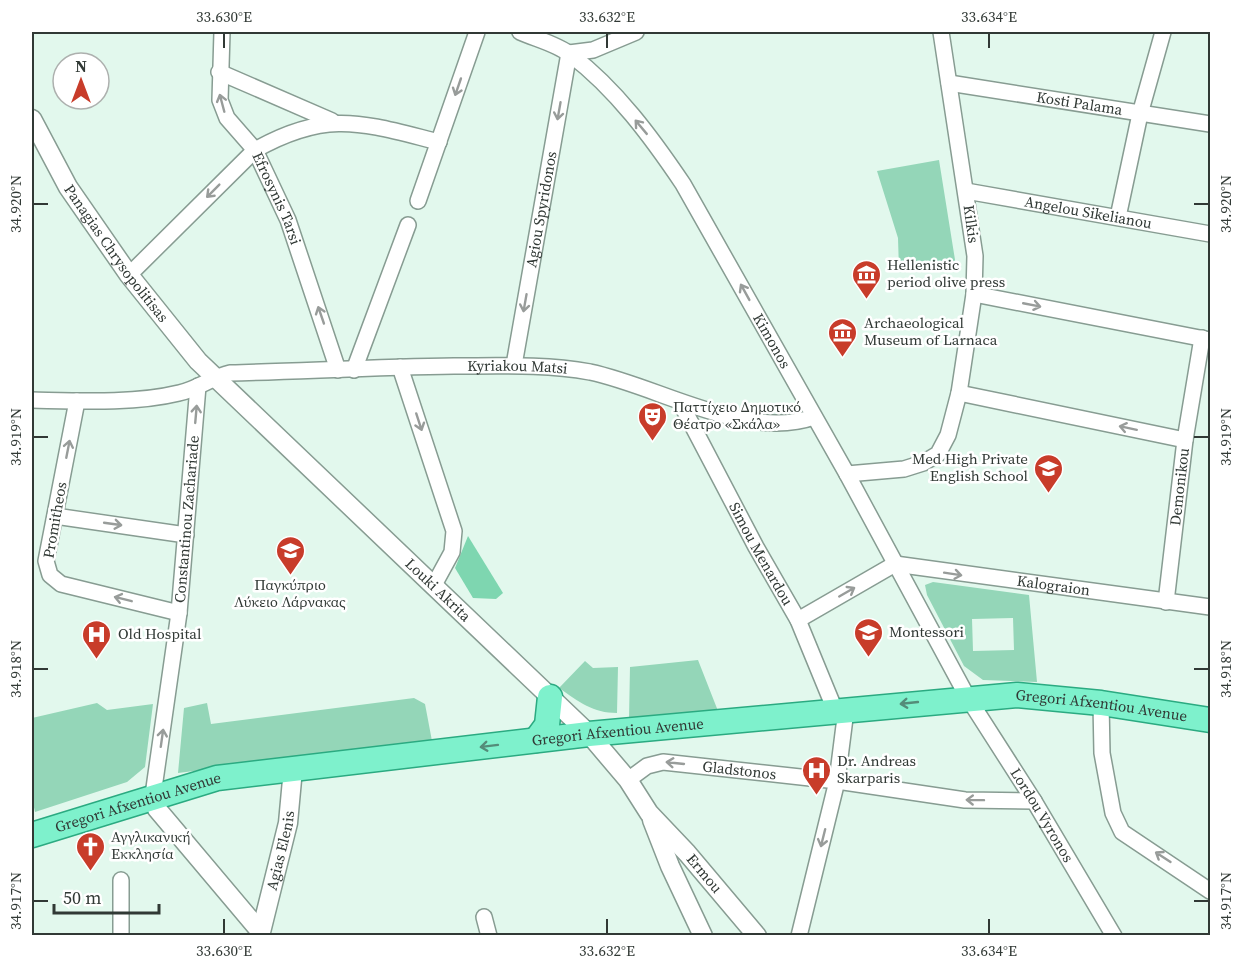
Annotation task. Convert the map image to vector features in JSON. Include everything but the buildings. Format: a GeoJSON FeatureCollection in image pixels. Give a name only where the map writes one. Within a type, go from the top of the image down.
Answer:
{"type":"FeatureCollection","features":[{"type":"Feature","properties":{"kind":"main road","name":"Gregori Afxentiou Avenue"},"geometry":{"type":"LineString","coordinates":[[32,835],[153,795],[217,778],[589,734],[1017,695],[1101,703],[1210,720]]}},
{"type":"Feature","properties":{"kind":"main road"},"geometry":{"type":"LineString","coordinates":[[536,740],[547,725],[550,697]]}},
{"type":"Feature","properties":{"kind":"street","name":"Efrosynis Tarsi"},"geometry":{"type":"LineString","coordinates":[[222,32],[219,72],[220,100],[227,118],[255,150],[288,220],[346,370]]}},
{"type":"Feature","properties":{"kind":"street"},"geometry":{"type":"LineString","coordinates":[[418,201],[477,32]]}},
{"type":"Feature","properties":{"kind":"street","name":"Kimonos"},"geometry":{"type":"LineString","coordinates":[[520,32],[569,53],[603,84],[656,145],[683,184],[848,474],[968,698]]}},
{"type":"Feature","properties":{"kind":"street"},"geometry":{"type":"LineString","coordinates":[[569,53],[593,50],[636,32]]}},
{"type":"Feature","properties":{"kind":"street","name":"Kilkis"},"geometry":{"type":"LineString","coordinates":[[848,474],[904,469],[923,464],[938,453],[953,417],[959,393],[974,294],[975,256],[941,32]]}},
{"type":"Feature","properties":{"kind":"street"},"geometry":{"type":"LineString","coordinates":[[1118,217],[1140,114],[1163,32]]}},
{"type":"Feature","properties":{"kind":"street","name":"Agiou Spyridonos"},"geometry":{"type":"LineString","coordinates":[[514,365],[569,53]]}},
{"type":"Feature","properties":{"kind":"street"},"geometry":{"type":"LineString","coordinates":[[219,72],[332,121],[392,130],[439,141]]}},
{"type":"Feature","properties":{"kind":"street","name":"Kosti Palama"},"geometry":{"type":"LineString","coordinates":[[949,83],[1210,124]]}},
{"type":"Feature","properties":{"kind":"street","name":"Panagias Chrysopolitisas"},"geometry":{"type":"LineString","coordinates":[[32,119],[68,187],[206,382]]}},
{"type":"Feature","properties":{"kind":"street"},"geometry":{"type":"LineString","coordinates":[[129,275],[255,150],[302,127],[332,121]]}},
{"type":"Feature","properties":{"kind":"street","name":"Angelou Sikelianou"},"geometry":{"type":"LineString","coordinates":[[966,190],[1210,234]]}},
{"type":"Feature","properties":{"kind":"street"},"geometry":{"type":"LineString","coordinates":[[346,370],[408,225]]}},
{"type":"Feature","properties":{"kind":"street"},"geometry":{"type":"LineString","coordinates":[[974,294],[1206,339]]}},
{"type":"Feature","properties":{"kind":"street","name":"Demonikou"},"geometry":{"type":"LineString","coordinates":[[1166,602],[1185,441],[1206,339]]}},
{"type":"Feature","properties":{"kind":"street","name":"Kyriakou Matsi"},"geometry":{"type":"LineString","coordinates":[[32,400],[77,400],[180,393],[230,373],[514,365],[591,373],[680,402],[755,421],[781,424],[814,417]]}},
{"type":"Feature","properties":{"kind":"street"},"geometry":{"type":"LineString","coordinates":[[400,367],[454,531],[453,552],[434,585]]}},
{"type":"Feature","properties":{"kind":"street","name":"Constantinou Zachariade"},"geometry":{"type":"LineString","coordinates":[[153,795],[179,613],[186,535],[206,382]]}},
{"type":"Feature","properties":{"kind":"street","name":"Louki Akrita"},"geometry":{"type":"LineString","coordinates":[[206,382],[434,585],[589,734],[628,780],[649,813]]}},
{"type":"Feature","properties":{"kind":"street"},"geometry":{"type":"LineString","coordinates":[[959,393],[1185,441]]}},
{"type":"Feature","properties":{"kind":"street","name":"Promitheos"},"geometry":{"type":"LineString","coordinates":[[77,400],[46,561],[50,574],[61,584],[179,613]]}},
{"type":"Feature","properties":{"kind":"street","name":"Simou Menardou"},"geometry":{"type":"LineString","coordinates":[[680,402],[756,547],[798,620],[841,710]]}},
{"type":"Feature","properties":{"kind":"street"},"geometry":{"type":"LineString","coordinates":[[55,516],[186,535]]}},
{"type":"Feature","properties":{"kind":"street"},"geometry":{"type":"LineString","coordinates":[[798,620],[896,564]]}},
{"type":"Feature","properties":{"kind":"street","name":"Kalograion"},"geometry":{"type":"LineString","coordinates":[[896,564],[1210,607]]}},
{"type":"Feature","properties":{"kind":"street","name":"Lordou Vyronos"},"geometry":{"type":"LineString","coordinates":[[968,698],[1034,801],[1114,936]]}},
{"type":"Feature","properties":{"kind":"street"},"geometry":{"type":"LineString","coordinates":[[1101,703],[1102,753],[1113,813],[1122,832],[1210,891]]}},
{"type":"Feature","properties":{"kind":"street"},"geometry":{"type":"LineString","coordinates":[[799,936],[837,781],[841,710]]}},
{"type":"Feature","properties":{"kind":"street","name":"Gladstonos"},"geometry":{"type":"LineString","coordinates":[[628,780],[647,766],[663,762],[837,781],[965,800],[1034,801]]}},
{"type":"Feature","properties":{"kind":"street","name":"Agias Elenis"},"geometry":{"type":"LineString","coordinates":[[260,933],[274,887],[288,823],[293,769]]}},
{"type":"Feature","properties":{"kind":"street","name":"Agias Elenis"},"geometry":{"type":"LineString","coordinates":[[153,795],[157,809],[260,933]]}},
{"type":"Feature","properties":{"kind":"street"},"geometry":{"type":"LineString","coordinates":[[649,813],[670,866],[703,936]]}},
{"type":"Feature","properties":{"kind":"street","name":"Ermou"},"geometry":{"type":"LineString","coordinates":[[649,813],[687,853],[757,936]]}},
{"type":"Feature","properties":{"kind":"street"},"geometry":{"type":"LineString","coordinates":[[670,866],[681,855],[687,853]]}},
{"type":"Feature","properties":{"kind":"street"},"geometry":{"type":"LineString","coordinates":[[121,880],[121,936]]}},
{"type":"Feature","properties":{"kind":"street"},"geometry":{"type":"LineString","coordinates":[[484,917],[489,936]]}},
{"type":"Feature","properties":{"kind":"green space"},"geometry":{"type":"Polygon","coordinates":[[[939,160],[956,266],[899,270],[898,238],[877,171],[939,160]]]}},
{"type":"Feature","properties":{"kind":"green space"},"geometry":{"type":"Polygon","coordinates":[[[468,536],[503,593],[496,599],[473,598],[455,568],[468,536]]]}},
{"type":"Feature","properties":{"kind":"green space"},"geometry":{"type":"Polygon","coordinates":[[[933,582],[1029,595],[1037,682],[983,680],[964,666],[927,595],[925,585],[933,582]],[[1013,618],[972,619],[973,651],[1014,650],[1013,618]]]}},
{"type":"Feature","properties":{"kind":"green space"},"geometry":{"type":"Polygon","coordinates":[[[698,660],[718,711],[629,719],[630,667],[698,660]]]}},
{"type":"Feature","properties":{"kind":"green space"},"geometry":{"type":"Polygon","coordinates":[[[585,661],[593,668],[618,667],[617,713],[593,709],[559,688],[585,661]]]}},
{"type":"Feature","properties":{"kind":"green space"},"geometry":{"type":"Polygon","coordinates":[[[414,698],[425,704],[432,741],[178,773],[184,708],[207,703],[211,724],[414,698]]]}},
{"type":"Feature","properties":{"kind":"green space"},"geometry":{"type":"Polygon","coordinates":[[[97,703],[107,710],[153,704],[145,767],[127,782],[35,812],[32,798],[32,718],[97,703]]]}},
{"type":"Feature","properties":{"kind":"place","name":"Hellenistic period olive press"},"geometry":{"type":"Point","coordinates":[866,300]}},
{"type":"Feature","properties":{"kind":"place","name":"Archaeological Museum of Larnaca"},"geometry":{"type":"Point","coordinates":[843,358]}},
{"type":"Feature","properties":{"kind":"place","name":"Παττίχειο Δημοτικό Θέατρο «Σκάλα»"},"geometry":{"type":"Point","coordinates":[652,442]}},
{"type":"Feature","properties":{"kind":"place","name":"Med High Private English School"},"geometry":{"type":"Point","coordinates":[1049,494]}},
{"type":"Feature","properties":{"kind":"place","name":"Παγκύπριο Λύκειο Λάρνακας"},"geometry":{"type":"Point","coordinates":[290,576]}},
{"type":"Feature","properties":{"kind":"place","name":"Montessori"},"geometry":{"type":"Point","coordinates":[868,658]}},
{"type":"Feature","properties":{"kind":"place","name":"Old Hospital"},"geometry":{"type":"Point","coordinates":[97,660]}},
{"type":"Feature","properties":{"kind":"place","name":"Dr. Andreas Skarparis"},"geometry":{"type":"Point","coordinates":[816,796]}},
{"type":"Feature","properties":{"kind":"place","name":"Αγγλικανική Εκκλησία"},"geometry":{"type":"Point","coordinates":[90,872]}}]}
